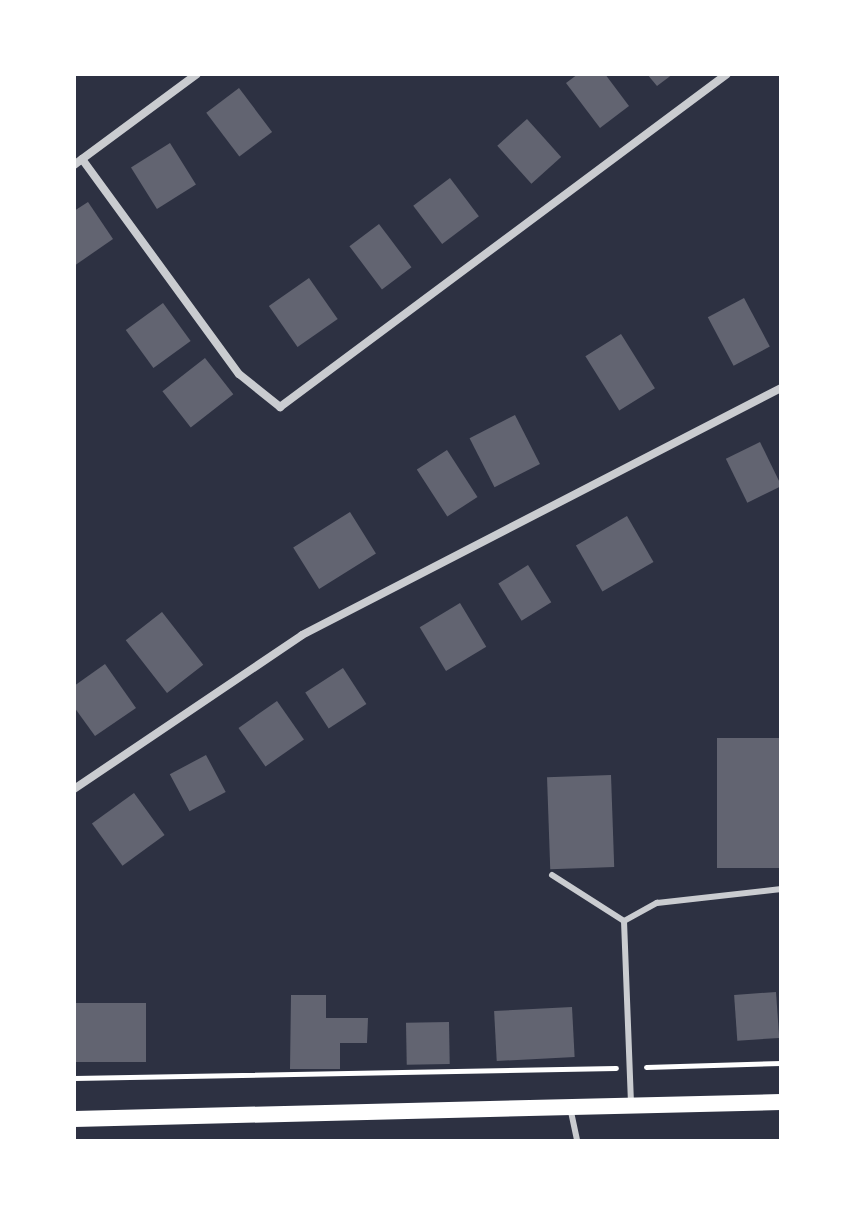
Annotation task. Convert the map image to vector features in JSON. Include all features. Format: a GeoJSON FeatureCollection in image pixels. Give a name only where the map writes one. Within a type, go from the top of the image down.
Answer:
{"type":"FeatureCollection","features":[{"type":"Feature","properties":{"kind":"main road"},"geometry":{"type":"LineString","coordinates":[[74,1119],[781,1102]]}},
{"type":"Feature","properties":{"kind":"street"},"geometry":{"type":"LineString","coordinates":[[74,165],[197,74]]}},
{"type":"Feature","properties":{"kind":"street"},"geometry":{"type":"LineString","coordinates":[[82,159],[239,374],[280,407],[727,74]]}},
{"type":"Feature","properties":{"kind":"street"},"geometry":{"type":"LineString","coordinates":[[74,789],[302,635],[781,388]]}},
{"type":"Feature","properties":{"kind":"lane"},"geometry":{"type":"LineString","coordinates":[[552,875],[624,921]]}},
{"type":"Feature","properties":{"kind":"lane"},"geometry":{"type":"LineString","coordinates":[[624,921],[657,903],[781,889]]}},
{"type":"Feature","properties":{"kind":"lane"},"geometry":{"type":"LineString","coordinates":[[624,921],[631,1106]]}},
{"type":"Feature","properties":{"kind":"lane"},"geometry":{"type":"LineString","coordinates":[[570,1107],[577,1141]]}},
{"type":"Feature","properties":{"kind":"path"},"geometry":{"type":"LineString","coordinates":[[74,1078],[781,1063]]}},
{"type":"Feature","properties":{"kind":"building"},"geometry":{"type":"Polygon","coordinates":[[[578,74],[605,74],[629,106],[600,128],[566,83],[578,74]]]}},
{"type":"Feature","properties":{"kind":"building"},"geometry":{"type":"Polygon","coordinates":[[[647,74],[673,74],[657,86],[647,74]]]}},
{"type":"Feature","properties":{"kind":"building"},"geometry":{"type":"Polygon","coordinates":[[[239,88],[272,132],[239,157],[206,113],[239,88]]]}},
{"type":"Feature","properties":{"kind":"building"},"geometry":{"type":"Polygon","coordinates":[[[527,119],[561,157],[531,184],[497,146],[527,119]]]}},
{"type":"Feature","properties":{"kind":"building"},"geometry":{"type":"Polygon","coordinates":[[[170,143],[196,185],[157,209],[131,167],[170,143]]]}},
{"type":"Feature","properties":{"kind":"building"},"geometry":{"type":"Polygon","coordinates":[[[450,178],[479,216],[442,244],[413,206],[450,178]]]}},
{"type":"Feature","properties":{"kind":"building"},"geometry":{"type":"Polygon","coordinates":[[[88,202],[113,239],[74,266],[74,211],[88,202]]]}},
{"type":"Feature","properties":{"kind":"building"},"geometry":{"type":"Polygon","coordinates":[[[379,224],[411,267],[382,289],[349,246],[379,224]]]}},
{"type":"Feature","properties":{"kind":"building"},"geometry":{"type":"Polygon","coordinates":[[[309,278],[338,319],[298,347],[269,306],[309,278]]]}},
{"type":"Feature","properties":{"kind":"building"},"geometry":{"type":"Polygon","coordinates":[[[744,298],[770,347],[734,366],[708,317],[744,298]]]}},
{"type":"Feature","properties":{"kind":"building"},"geometry":{"type":"Polygon","coordinates":[[[163,303],[191,341],[153,368],[126,330],[163,303]]]}},
{"type":"Feature","properties":{"kind":"building"},"geometry":{"type":"Polygon","coordinates":[[[621,334],[655,388],[619,411],[585,356],[621,334]]]}},
{"type":"Feature","properties":{"kind":"building"},"geometry":{"type":"Polygon","coordinates":[[[205,358],[233,394],[191,427],[162,391],[205,358]]]}},
{"type":"Feature","properties":{"kind":"building"},"geometry":{"type":"Polygon","coordinates":[[[515,415],[540,464],[495,487],[470,438],[515,415]]]}},
{"type":"Feature","properties":{"kind":"building"},"geometry":{"type":"Polygon","coordinates":[[[760,442],[781,486],[747,503],[726,459],[760,442]]]}},
{"type":"Feature","properties":{"kind":"building"},"geometry":{"type":"Polygon","coordinates":[[[447,450],[477,497],[447,517],[417,470],[447,450]]]}},
{"type":"Feature","properties":{"kind":"building"},"geometry":{"type":"Polygon","coordinates":[[[350,512],[376,554],[319,589],[293,548],[350,512]]]}},
{"type":"Feature","properties":{"kind":"building"},"geometry":{"type":"Polygon","coordinates":[[[627,516],[654,562],[602,591],[576,546],[627,516]]]}},
{"type":"Feature","properties":{"kind":"building"},"geometry":{"type":"Polygon","coordinates":[[[528,565],[551,602],[522,621],[498,584],[528,565]]]}},
{"type":"Feature","properties":{"kind":"building"},"geometry":{"type":"Polygon","coordinates":[[[460,603],[486,647],[446,671],[420,627],[460,603]]]}},
{"type":"Feature","properties":{"kind":"building"},"geometry":{"type":"Polygon","coordinates":[[[162,612],[203,665],[167,693],[126,640],[162,612]]]}},
{"type":"Feature","properties":{"kind":"building"},"geometry":{"type":"Polygon","coordinates":[[[105,664],[136,708],[95,736],[74,707],[74,686],[105,664]]]}},
{"type":"Feature","properties":{"kind":"building"},"geometry":{"type":"Polygon","coordinates":[[[343,668],[366,704],[329,729],[305,693],[343,668]]]}},
{"type":"Feature","properties":{"kind":"building"},"geometry":{"type":"Polygon","coordinates":[[[277,701],[304,740],[265,766],[238,728],[277,701]]]}},
{"type":"Feature","properties":{"kind":"building"},"geometry":{"type":"Polygon","coordinates":[[[717,738],[781,738],[781,868],[717,868],[717,738]]]}},
{"type":"Feature","properties":{"kind":"building"},"geometry":{"type":"Polygon","coordinates":[[[206,755],[226,792],[190,811],[170,774],[206,755]]]}},
{"type":"Feature","properties":{"kind":"building"},"geometry":{"type":"Polygon","coordinates":[[[611,775],[614,867],[550,869],[547,777],[611,775]]]}},
{"type":"Feature","properties":{"kind":"building"},"geometry":{"type":"Polygon","coordinates":[[[134,793],[165,835],[122,866],[92,824],[134,793]]]}},
{"type":"Feature","properties":{"kind":"building"},"geometry":{"type":"Polygon","coordinates":[[[776,992],[779,1038],[737,1041],[734,995],[776,992]]]}},
{"type":"Feature","properties":{"kind":"building"},"geometry":{"type":"Polygon","coordinates":[[[291,995],[326,995],[326,1018],[368,1018],[367,1043],[340,1043],[340,1069],[290,1069],[291,995]]]}},
{"type":"Feature","properties":{"kind":"building"},"geometry":{"type":"Polygon","coordinates":[[[74,1003],[146,1003],[146,1062],[74,1062],[74,1003]]]}},
{"type":"Feature","properties":{"kind":"building"},"geometry":{"type":"Polygon","coordinates":[[[572,1007],[575,1057],[497,1061],[494,1011],[572,1007]]]}},
{"type":"Feature","properties":{"kind":"building"},"geometry":{"type":"Polygon","coordinates":[[[449,1022],[450,1064],[407,1065],[406,1023],[449,1022]]]}}]}
